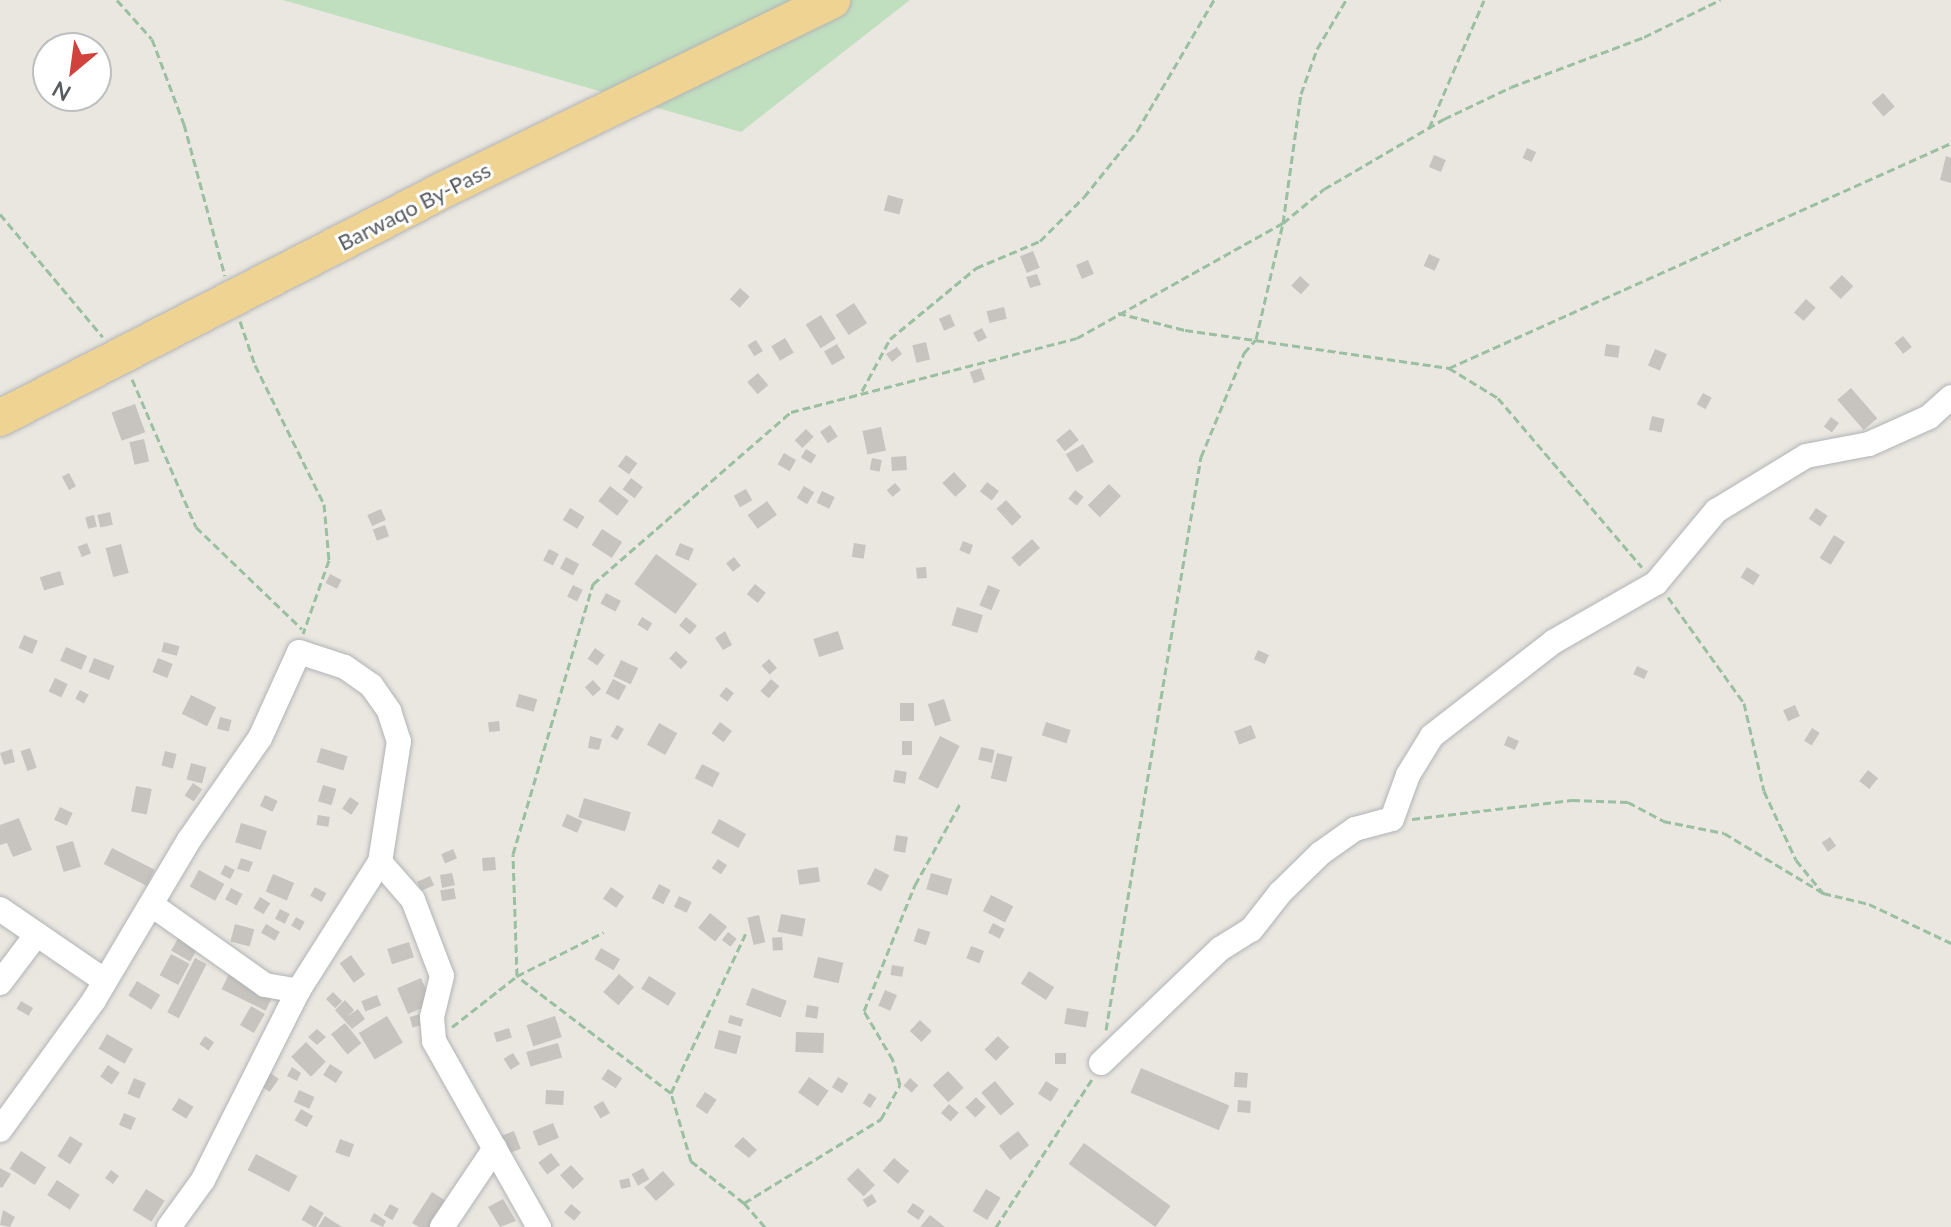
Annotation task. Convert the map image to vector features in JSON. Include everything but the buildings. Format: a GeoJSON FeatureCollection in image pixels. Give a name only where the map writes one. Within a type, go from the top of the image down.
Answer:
{"type":"FeatureCollection","features":[{"type":"Feature","properties":{"kind":"highway","name":"Barwaqo By-Pass"},"geometry":{"type":"LineString","coordinates":[[0,418],[832,0]]}},
{"type":"Feature","properties":{"kind":"street"},"geometry":{"type":"LineString","coordinates":[[1101,1063],[1220,949],[1251,930],[1280,893],[1321,853],[1355,829],[1392,819],[1408,775],[1432,736],[1553,642],[1656,583],[1716,511],[1806,456],[1869,444],[1929,417],[1951,397]]}},
{"type":"Feature","properties":{"kind":"street"},"geometry":{"type":"LineString","coordinates":[[0,1130],[105,981],[189,840],[260,738],[299,652],[345,667],[371,685],[389,711],[399,741],[380,862],[298,991],[230,1131],[169,1227]]}},
{"type":"Feature","properties":{"kind":"street"},"geometry":{"type":"LineString","coordinates":[[380,862],[413,900],[442,976],[432,1017],[434,1041],[539,1227]]}},
{"type":"Feature","properties":{"kind":"street"},"geometry":{"type":"LineString","coordinates":[[152,905],[265,985],[298,991]]}},
{"type":"Feature","properties":{"kind":"street"},"geometry":{"type":"LineString","coordinates":[[0,909],[105,981]]}},
{"type":"Feature","properties":{"kind":"street"},"geometry":{"type":"LineString","coordinates":[[0,983],[37,934]]}},
{"type":"Feature","properties":{"kind":"street"},"geometry":{"type":"LineString","coordinates":[[442,1227],[495,1148]]}},
{"type":"Feature","properties":{"kind":"path"},"geometry":{"type":"LineString","coordinates":[[862,391],[890,339],[976,268],[1040,241],[1084,197],[1137,131],[1214,0]]}},
{"type":"Feature","properties":{"kind":"path"},"geometry":{"type":"LineString","coordinates":[[996,1227],[1101,1063],[1201,457],[1244,353],[1256,339],[1283,223],[1301,94],[1317,49],[1346,0]]}},
{"type":"Feature","properties":{"kind":"path"},"geometry":{"type":"LineString","coordinates":[[1429,128],[1484,0]]}},
{"type":"Feature","properties":{"kind":"path"},"geometry":{"type":"LineString","coordinates":[[517,976],[513,854],[593,584],[791,412],[862,391],[1077,338],[1283,223],[1324,189],[1429,128],[1511,87],[1644,37],[1720,0]]}},
{"type":"Feature","properties":{"kind":"path"},"geometry":{"type":"LineString","coordinates":[[1449,368],[1951,143]]}},
{"type":"Feature","properties":{"kind":"path"},"geometry":{"type":"LineString","coordinates":[[0,214],[36,263],[120,356],[196,527],[304,630]]}},
{"type":"Feature","properties":{"kind":"path"},"geometry":{"type":"LineString","coordinates":[[1118,313],[1185,330],[1449,368],[1498,398],[1656,583],[1744,703],[1764,791],[1796,860],[1823,893]]}},
{"type":"Feature","properties":{"kind":"path"},"geometry":{"type":"LineString","coordinates":[[1392,819],[1442,818],[1572,800],[1628,802],[1663,821],[1724,833],[1823,893],[1869,904],[1951,943]]}},
{"type":"Feature","properties":{"kind":"path"},"geometry":{"type":"LineString","coordinates":[[744,1203],[881,1119],[900,1085],[893,1060],[864,1011],[915,885],[961,802]]}},
{"type":"Feature","properties":{"kind":"path"},"geometry":{"type":"LineString","coordinates":[[671,1093],[747,931]]}},
{"type":"Feature","properties":{"kind":"path"},"geometry":{"type":"LineString","coordinates":[[434,1041],[517,976],[604,932]]}},
{"type":"Feature","properties":{"kind":"path"},"geometry":{"type":"LineString","coordinates":[[517,976],[671,1093],[691,1161],[744,1203],[765,1227]]}},
{"type":"Feature","properties":{"kind":"green space"},"geometry":{"type":"Polygon","coordinates":[[[283,0],[910,0],[741,132],[283,0]]]}}]}
